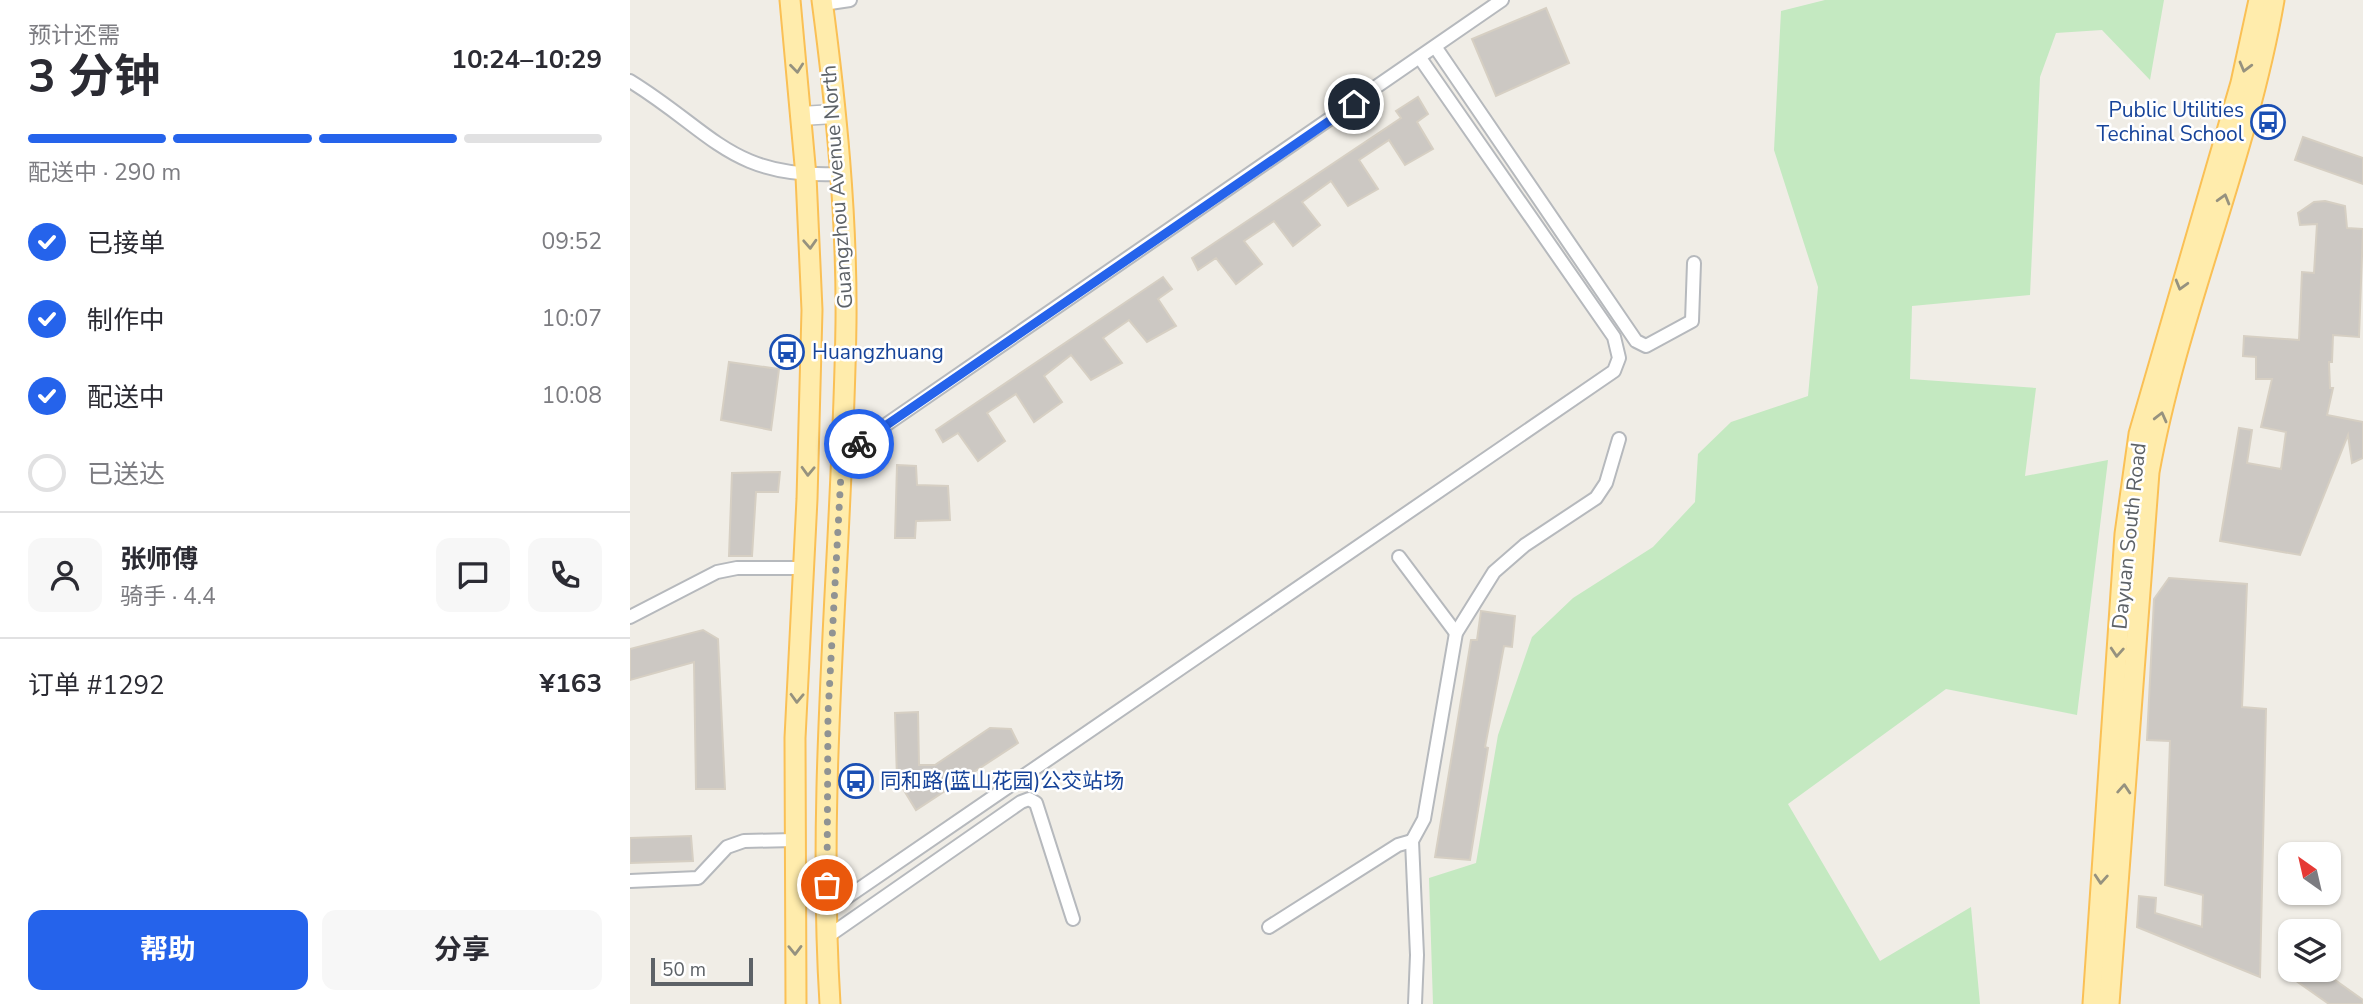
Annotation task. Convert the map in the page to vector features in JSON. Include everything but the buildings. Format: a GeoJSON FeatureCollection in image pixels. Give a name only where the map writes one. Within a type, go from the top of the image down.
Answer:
{"type":"FeatureCollection","features":[{"type":"Feature","properties":{"kind":"main road","name":"Guangzhou Avenue North"},"geometry":{"type":"LineString","coordinates":[[790,0],[806,176],[812,310],[796,738],[796,1004]]}},
{"type":"Feature","properties":{"kind":"main road","name":"Dayuan South Road"},"geometry":{"type":"LineString","coordinates":[[2093,1004],[2122,580],[2134,460],[2154,377],[2244,69],[2259,0]]}},
{"type":"Feature","properties":{"kind":"main road","name":"Dayuan South Road"},"geometry":{"type":"LineString","coordinates":[[2109,1004],[2149,472],[2163,409],[2262,61],[2274,0]]}},
{"type":"Feature","properties":{"kind":"main road","name":"Guangzhou Avenue North"},"geometry":{"type":"LineString","coordinates":[[823,2],[840,174],[846,320],[842,455],[828,714],[827,937],[830,1004]]}},
{"type":"Feature","properties":{"kind":"street"},"geometry":{"type":"LineString","coordinates":[[823,2],[850,0]]}},
{"type":"Feature","properties":{"kind":"street"},"geometry":{"type":"LineString","coordinates":[[842,455],[1502,0]]}},
{"type":"Feature","properties":{"kind":"street"},"geometry":{"type":"LineString","coordinates":[[1436,47],[1636,341],[1646,346],[1692,321],[1694,263]]}},
{"type":"Feature","properties":{"kind":"street"},"geometry":{"type":"LineString","coordinates":[[827,911],[1614,371],[1619,358],[1614,337],[1420,58]]}},
{"type":"Feature","properties":{"kind":"street"},"geometry":{"type":"LineString","coordinates":[[630,81],[734,155],[777,172],[806,176],[840,174]]}},
{"type":"Feature","properties":{"kind":"street"},"geometry":{"type":"LineString","coordinates":[[800,116],[834,114]]}},
{"type":"Feature","properties":{"kind":"street"},"geometry":{"type":"LineString","coordinates":[[1415,1004],[1417,956],[1412,841],[1424,819],[1456,633],[1494,572],[1525,545],[1596,498],[1606,483],[1619,439]]}},
{"type":"Feature","properties":{"kind":"street"},"geometry":{"type":"LineString","coordinates":[[1399,557],[1456,633]]}},
{"type":"Feature","properties":{"kind":"street"},"geometry":{"type":"LineString","coordinates":[[630,617],[717,572],[737,568],[804,568]]}},
{"type":"Feature","properties":{"kind":"street"},"geometry":{"type":"LineString","coordinates":[[827,937],[1029,799],[1036,803],[1073,919]]}},
{"type":"Feature","properties":{"kind":"street"},"geometry":{"type":"LineString","coordinates":[[630,881],[698,878],[727,847],[744,841],[794,840]]}},
{"type":"Feature","properties":{"kind":"street"},"geometry":{"type":"LineString","coordinates":[[1269,927],[1398,845],[1412,841]]}},
{"type":"Feature","properties":{"kind":"green space"},"geometry":{"type":"Polygon","coordinates":[[[1825,0],[2164,0],[2150,80],[2102,30],[2056,33],[2040,77],[2030,295],[1912,306],[1910,379],[2036,388],[2025,476],[2108,460],[2077,715],[1946,689],[1788,804],[1880,961],[1971,907],[1980,1004],[1433,1004],[1429,878],[1476,863],[1498,735],[1532,637],[1573,598],[1653,547],[1695,502],[1698,454],[1731,422],[1808,396],[1818,287],[1774,150],[1781,11],[1825,0]]]}},
{"type":"Feature","properties":{"kind":"way so far"},"geometry":{"type":"LineString","coordinates":[[827,885],[828,714],[842,455],[859,444]]}},
{"type":"Feature","properties":{"kind":"place","name":"Public Utilities Techinal School"},"geometry":{"type":"Point","coordinates":[2268,122]}},
{"type":"Feature","properties":{"kind":"place","name":"Huangzhuang"},"geometry":{"type":"Point","coordinates":[787,352]}},
{"type":"Feature","properties":{"kind":"place","name":"同和路(蓝山花园)公交站场"},"geometry":{"type":"Point","coordinates":[856,781]}},
{"type":"Feature","properties":{"kind":"route"},"geometry":{"type":"LineString","coordinates":[[859,444],[1354,104]]}}]}
